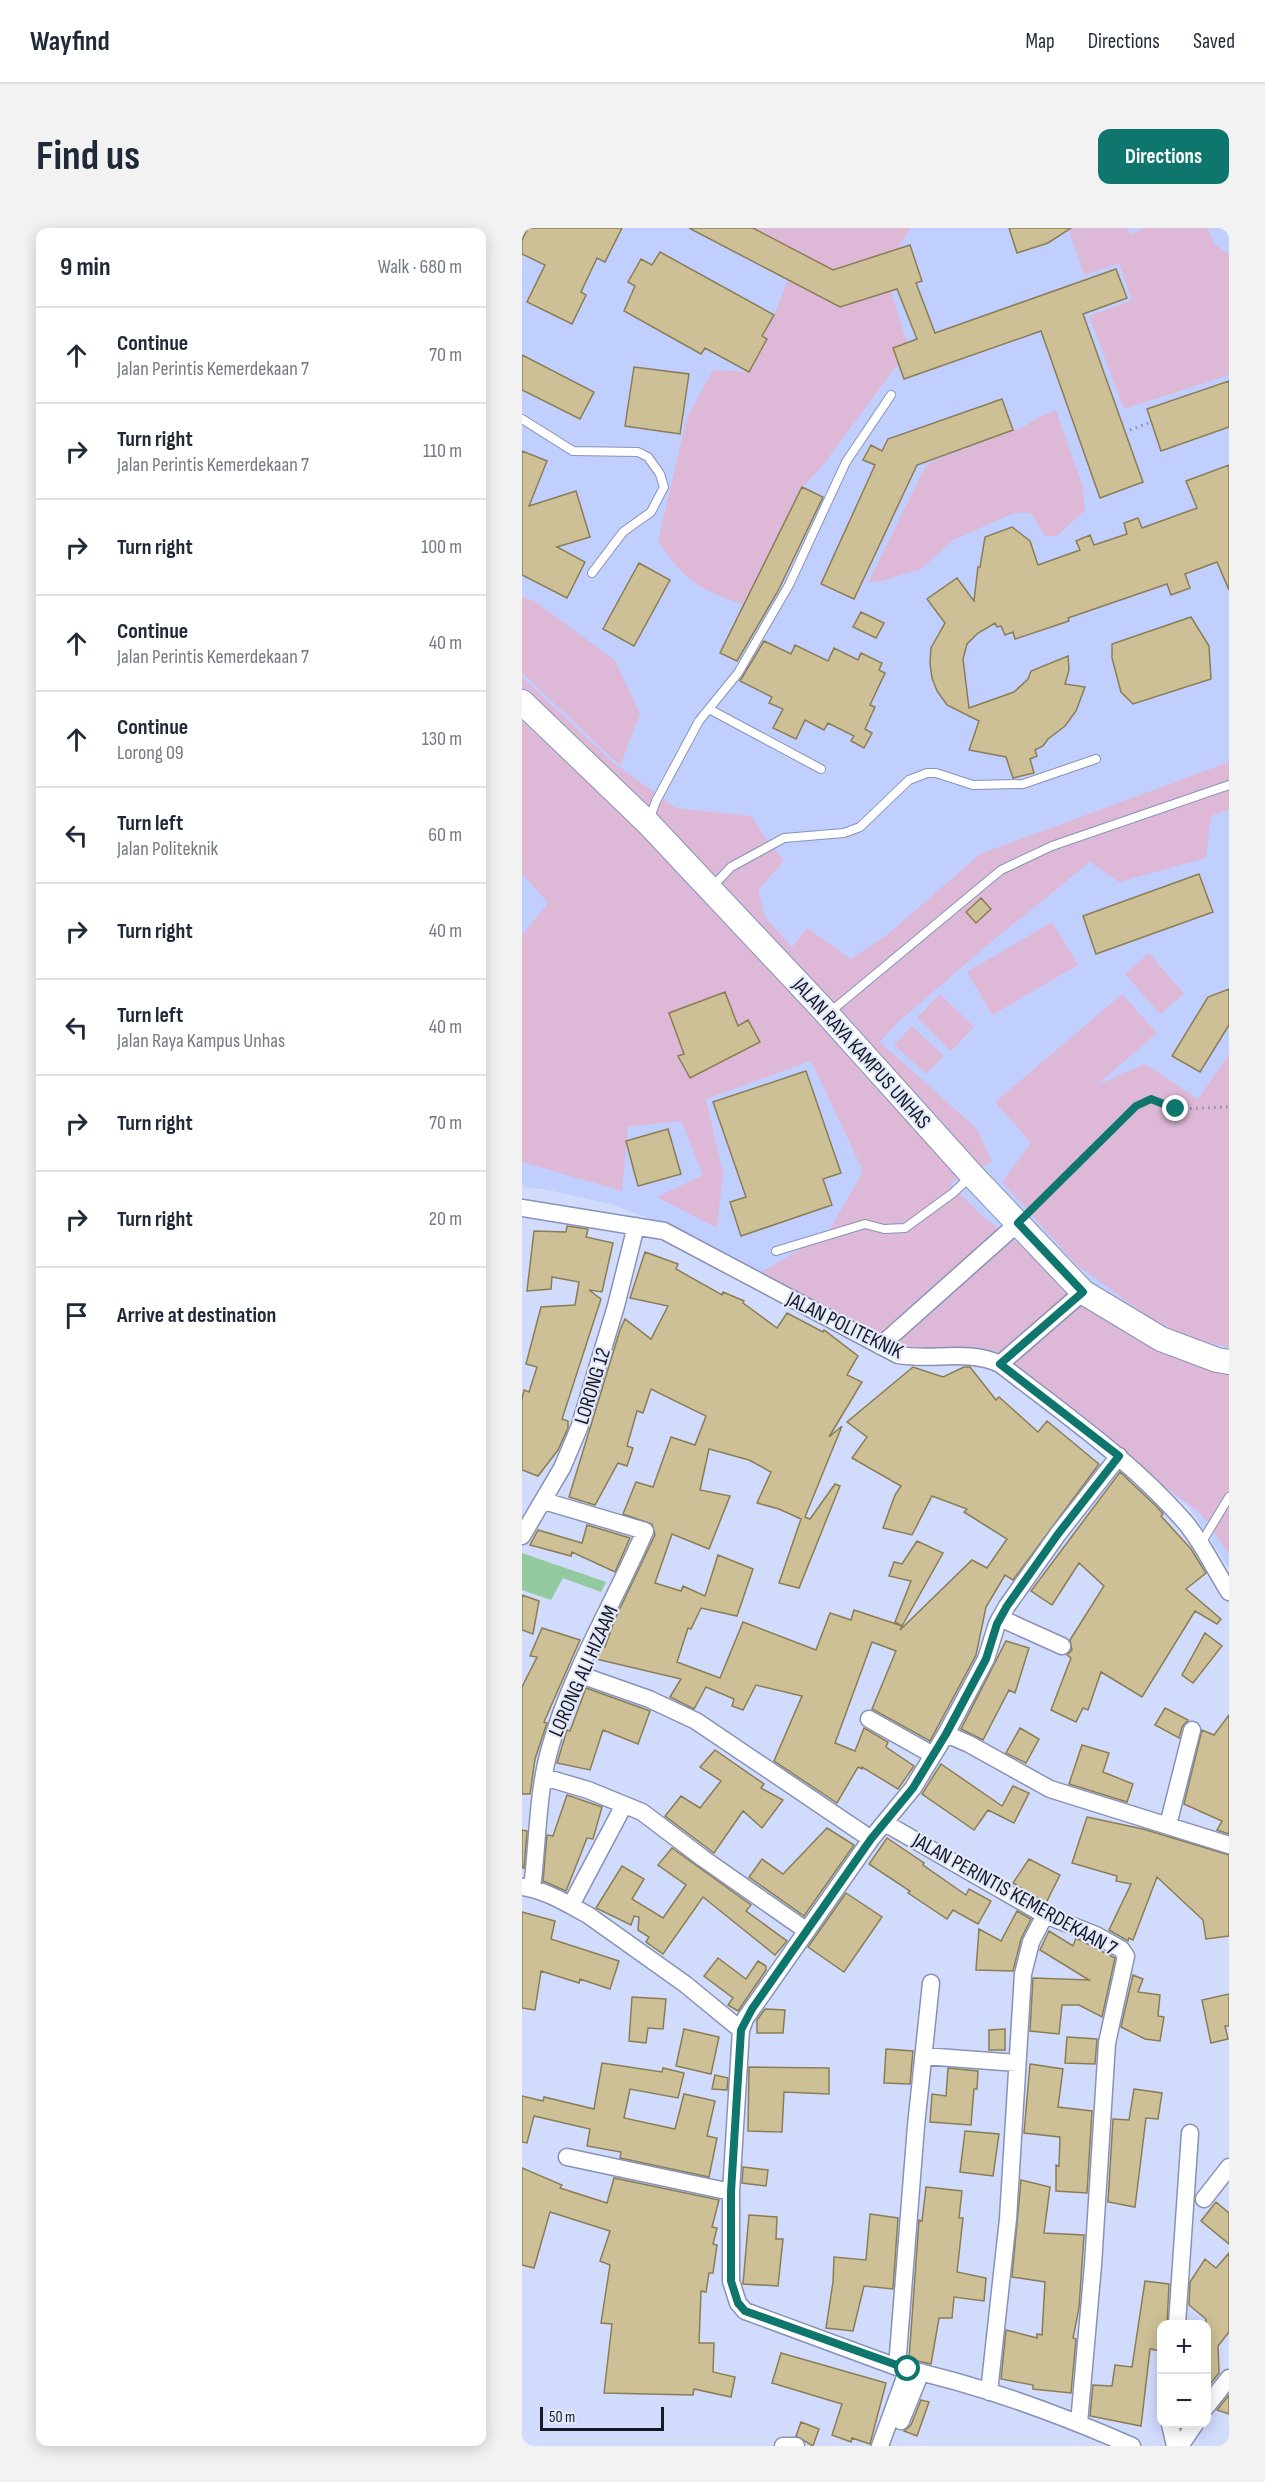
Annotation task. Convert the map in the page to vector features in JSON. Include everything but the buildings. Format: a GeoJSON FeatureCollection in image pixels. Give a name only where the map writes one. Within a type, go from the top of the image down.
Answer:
{"type":"FeatureCollection","features":[{"type":"Feature","properties":{"kind":"street","name":"JALAN RAYA KAMPUS UNHAS"},"geometry":{"type":"LineString","coordinates":[[522,702],[648,823],[828,1015],[972,1175],[1083,1292],[1161,1339],[1217,1360],[1229,1362]]}},
{"type":"Feature","properties":{"kind":"street","name":"JALAN POLITEKNIK"},"geometry":{"type":"LineString","coordinates":[[522,1208],[664,1231],[898,1355],[919,1359],[984,1356],[1000,1364],[1119,1456],[1187,1524],[1229,1592]]}},
{"type":"Feature","properties":{"kind":"street"},"geometry":{"type":"LineString","coordinates":[[880,1346],[1018,1223]]}},
{"type":"Feature","properties":{"kind":"street","name":"LORONG 12"},"geometry":{"type":"LineString","coordinates":[[522,1536],[562,1468],[579,1428],[616,1306],[636,1226]]}},
{"type":"Feature","properties":{"kind":"street"},"geometry":{"type":"LineString","coordinates":[[1000,1364],[1083,1292]]}},
{"type":"Feature","properties":{"kind":"street","name":"JALAN PERINTIS KEMERDEKAAN 7"},"geometry":{"type":"LineString","coordinates":[[1078,2423],[1093,2265],[1107,2043],[1119,1984],[1127,1961],[1123,1951],[1096,1935],[1045,1915],[885,1823],[913,1788],[946,1734],[986,1659],[1000,1617],[1058,1534],[1119,1456]]}},
{"type":"Feature","properties":{"kind":"street","name":"LORONG ALI HIZAAM"},"geometry":{"type":"LineString","coordinates":[[527,1887],[549,1750],[558,1722],[645,1531],[544,1501]]}},
{"type":"Feature","properties":{"kind":"street"},"geometry":{"type":"LineString","coordinates":[[1000,1617],[1062,1646]]}},
{"type":"Feature","properties":{"kind":"street"},"geometry":{"type":"LineString","coordinates":[[578,1674],[650,1699],[696,1721],[871,1839]]}},
{"type":"Feature","properties":{"kind":"street"},"geometry":{"type":"LineString","coordinates":[[870,1719],[933,1755]]}},
{"type":"Feature","properties":{"kind":"street"},"geometry":{"type":"LineString","coordinates":[[1168,1825],[1192,1730]]}},
{"type":"Feature","properties":{"kind":"street"},"geometry":{"type":"LineString","coordinates":[[946,1734],[969,1744],[1050,1789],[1229,1845]]}},
{"type":"Feature","properties":{"kind":"street"},"geometry":{"type":"LineString","coordinates":[[544,1777],[588,1790],[642,1812],[704,1859],[807,1931]]}},
{"type":"Feature","properties":{"kind":"street"},"geometry":{"type":"LineString","coordinates":[[571,1905],[624,1805]]}},
{"type":"Feature","properties":{"kind":"street"},"geometry":{"type":"LineString","coordinates":[[885,1823],[871,1839],[752,2009],[741,2030],[731,2192],[731,2281],[738,2303],[745,2311],[909,2369],[989,2392],[1078,2423],[1132,2446]]}},
{"type":"Feature","properties":{"kind":"street"},"geometry":{"type":"LineString","coordinates":[[527,1887],[571,1905],[685,1984],[741,2030]]}},
{"type":"Feature","properties":{"kind":"street"},"geometry":{"type":"LineString","coordinates":[[989,2392],[1008,2219],[1025,1962],[1031,1942],[1045,1915]]}},
{"type":"Feature","properties":{"kind":"street"},"geometry":{"type":"LineString","coordinates":[[891,2446],[909,2369],[924,2056],[931,1983]]}},
{"type":"Feature","properties":{"kind":"street"},"geometry":{"type":"LineString","coordinates":[[924,2056],[1017,2063]]}},
{"type":"Feature","properties":{"kind":"street"},"geometry":{"type":"LineString","coordinates":[[1177,2320],[1190,2133]]}},
{"type":"Feature","properties":{"kind":"street"},"geometry":{"type":"LineString","coordinates":[[567,2157],[731,2192]]}},
{"type":"Feature","properties":{"kind":"street"},"geometry":{"type":"LineString","coordinates":[[1204,2199],[1229,2167]]}},
{"type":"Feature","properties":{"kind":"street"},"geometry":{"type":"LineString","coordinates":[[880,2446],[909,2369]]}},
{"type":"Feature","properties":{"kind":"street"},"geometry":{"type":"LineString","coordinates":[[1211,2401],[1229,2378]]}},
{"type":"Feature","properties":{"kind":"street"},"geometry":{"type":"LineString","coordinates":[[1171,2428],[1175,2446]]}},
{"type":"Feature","properties":{"kind":"street"},"geometry":{"type":"LineString","coordinates":[[1180,2446],[1192,2428]]}},
{"type":"Feature","properties":{"kind":"street"},"geometry":{"type":"LineString","coordinates":[[783,2446],[796,2446]]}},
{"type":"Feature","properties":{"kind":"lane"},"geometry":{"type":"LineString","coordinates":[[648,823],[656,801],[699,721],[738,673],[778,605],[846,462],[891,395]]}},
{"type":"Feature","properties":{"kind":"lane"},"geometry":{"type":"LineString","coordinates":[[522,419],[573,452],[638,452],[648,457],[660,474],[664,487],[651,512],[623,532],[592,573]]}},
{"type":"Feature","properties":{"kind":"lane"},"geometry":{"type":"LineString","coordinates":[[709,709],[821,769]]}},
{"type":"Feature","properties":{"kind":"lane"},"geometry":{"type":"LineString","coordinates":[[710,889],[731,867],[784,838],[844,832],[861,827],[909,780],[927,773],[936,773],[973,785],[1023,784],[1096,759]]}},
{"type":"Feature","properties":{"kind":"lane"},"geometry":{"type":"LineString","coordinates":[[828,1015],[1001,870],[1052,846],[1229,785]]}},
{"type":"Feature","properties":{"kind":"lane"},"geometry":{"type":"LineString","coordinates":[[776,1251],[865,1224],[884,1228],[905,1228],[953,1193],[972,1175]]}},
{"type":"Feature","properties":{"kind":"lane"},"geometry":{"type":"LineString","coordinates":[[1200,1546],[1229,1497]]}},
{"type":"Feature","properties":{"kind":"path"},"geometry":{"type":"LineString","coordinates":[[1130,430],[1151,422]]}},
{"type":"Feature","properties":{"kind":"path"},"geometry":{"type":"LineString","coordinates":[[1018,1223],[1136,1106],[1151,1099],[1176,1109],[1229,1107]]}},
{"type":"Feature","properties":{"kind":"shaded area"},"geometry":{"type":"Polygon","coordinates":[[[522,228],[1229,228],[1229,1568],[1190,1508],[998,1356],[915,1352],[884,1343],[783,1292],[690,1234],[614,1205],[544,1189],[522,1187],[522,228]]]}},
{"type":"Feature","properties":{"kind":"shaded area"},"geometry":{"type":"Polygon","coordinates":[[[753,228],[911,228],[897,249],[833,270],[753,228]]]}},
{"type":"Feature","properties":{"kind":"shaded area"},"geometry":{"type":"Polygon","coordinates":[[[1068,228],[1128,228],[1130,234],[1146,228],[1208,228],[1214,244],[1229,254],[1229,375],[1124,409],[1089,316],[1132,300],[1119,264],[1084,275],[1068,228]]]}},
{"type":"Feature","properties":{"kind":"shaded area"},"geometry":{"type":"Polygon","coordinates":[[[788,280],[840,307],[891,291],[907,343],[893,348],[898,364],[820,469],[802,487],[744,605],[704,589],[694,582],[676,566],[658,541],[687,417],[713,370],[749,372],[767,340],[762,336],[774,315],[788,280]]]}},
{"type":"Feature","properties":{"kind":"shaded area"},"geometry":{"type":"Polygon","coordinates":[[[1056,410],[1083,487],[1085,510],[1057,536],[1045,536],[1031,513],[1014,513],[953,540],[921,569],[868,583],[925,467],[933,461],[1025,426],[1056,410]]]}},
{"type":"Feature","properties":{"kind":"shaded area"},"geometry":{"type":"Polygon","coordinates":[[[522,597],[534,601],[615,660],[640,714],[620,766],[522,673],[522,597]]]}},
{"type":"Feature","properties":{"kind":"shaded area"},"geometry":{"type":"Polygon","coordinates":[[[522,677],[615,764],[676,808],[752,816],[761,832],[784,861],[758,890],[765,917],[792,947],[807,928],[851,959],[888,934],[980,854],[1229,762],[1229,810],[1211,816],[1206,858],[1119,882],[1090,862],[985,947],[896,1024],[880,1042],[977,1129],[992,1162],[950,1183],[982,1216],[1026,1249],[1229,1366],[1229,1554],[1201,1514],[1123,1455],[996,1351],[912,1349],[856,1328],[758,1274],[828,1233],[863,1171],[811,1061],[706,1099],[723,1173],[717,1228],[657,1197],[703,1175],[681,1121],[628,1127],[622,1191],[522,1162],[522,935],[548,903],[522,874],[522,677]]]}},
{"type":"Feature","properties":{"kind":"shaded area"},"geometry":{"type":"Polygon","coordinates":[[[1052,922],[1078,965],[992,1015],[967,972],[1052,922]]]}},
{"type":"Feature","properties":{"kind":"shaded area"},"geometry":{"type":"Polygon","coordinates":[[[1149,953],[1184,994],[1160,1014],[1125,974],[1149,953]]]}},
{"type":"Feature","properties":{"kind":"shaded area"},"geometry":{"type":"Polygon","coordinates":[[[940,994],[974,1027],[951,1051],[917,1018],[940,994]]]}},
{"type":"Feature","properties":{"kind":"shaded area"},"geometry":{"type":"Polygon","coordinates":[[[1122,994],[1157,1033],[1097,1085],[1145,1064],[1198,1099],[1229,1054],[1229,1347],[1194,1340],[1147,1316],[1077,1265],[1002,1182],[1032,1141],[1030,1142],[995,1102],[1122,994]]]}},
{"type":"Feature","properties":{"kind":"shaded area"},"geometry":{"type":"Polygon","coordinates":[[[912,1026],[944,1056],[926,1074],[894,1045],[912,1026]]]}},
{"type":"Feature","properties":{"kind":"shaded area"},"geometry":{"type":"Polygon","coordinates":[[[522,1553],[606,1582],[601,1592],[563,1578],[551,1600],[522,1590],[522,1553]]]}},
{"type":"Feature","properties":{"kind":"route"},"geometry":{"type":"LineString","coordinates":[[908,2369],[897,2367],[745,2311],[732,2291],[731,2192],[741,2030],[745,2019],[871,1839],[913,1788],[946,1734],[986,1659],[997,1624],[1007,1606],[1058,1534],[1119,1456],[1000,1364],[1083,1292],[1018,1223],[1136,1106],[1151,1099],[1176,1109]]}}]}
